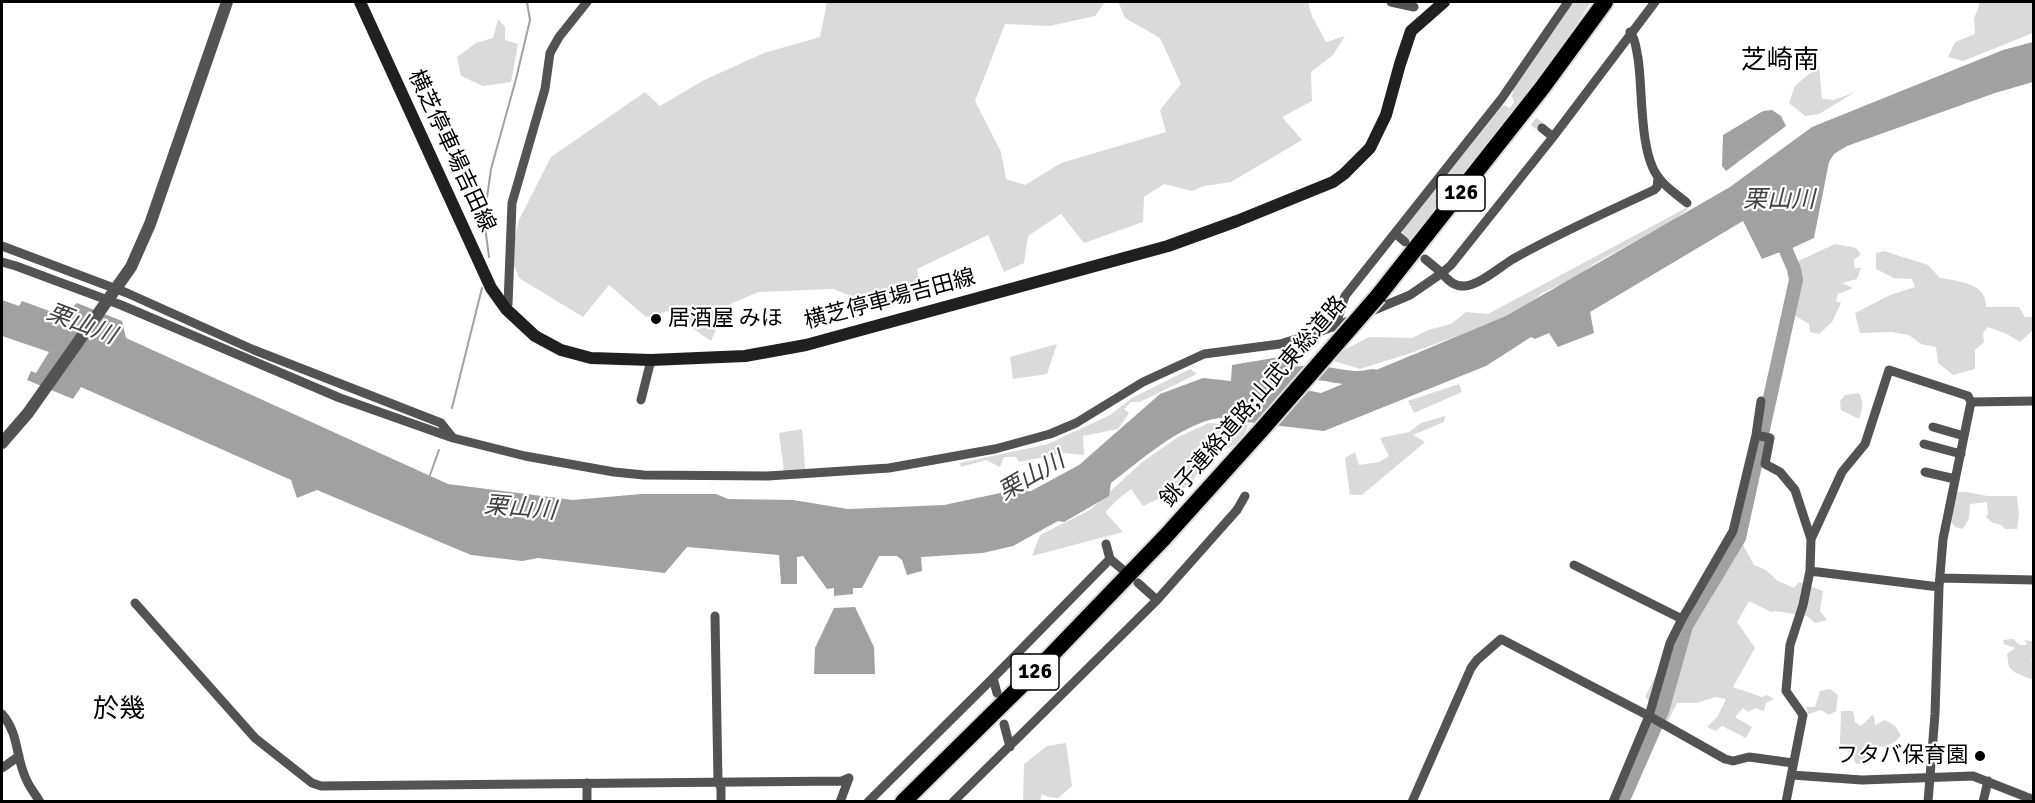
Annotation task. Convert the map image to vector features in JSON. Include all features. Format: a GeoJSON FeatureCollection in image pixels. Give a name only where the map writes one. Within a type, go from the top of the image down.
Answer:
{"type":"FeatureCollection","features":[{"type":"Feature","properties":{"kind":"highway","name":"銚子連絡道路;山武東総道路"},"geometry":{"type":"LineString","coordinates":[[903,801],[1034,673],[1164,538],[1264,427],[1377,296],[1501,141],[1605,2]]}},
{"type":"Feature","properties":{"kind":"main road","name":"横芝停車場吉田線"},"geometry":{"type":"LineString","coordinates":[[360,2],[491,288],[506,309],[535,336],[561,350],[591,358],[651,360],[746,356],[806,345],[1168,246],[1320,188],[1344,174],[1370,148],[1386,115],[1411,31],[1444,2]]}},
{"type":"Feature","properties":{"kind":"street"},"geometry":{"type":"LineString","coordinates":[[2,442],[28,413],[131,267],[150,224],[227,2]]}},
{"type":"Feature","properties":{"kind":"street"},"geometry":{"type":"LineString","coordinates":[[506,309],[512,203],[545,89],[550,53],[559,37],[587,2]]}},
{"type":"Feature","properties":{"kind":"street"},"geometry":{"type":"LineString","coordinates":[[1391,2],[1414,4],[1423,19]]}},
{"type":"Feature","properties":{"kind":"street"},"geometry":{"type":"LineString","coordinates":[[1335,327],[1345,296],[1502,98],[1568,2]]}},
{"type":"Feature","properties":{"kind":"street"},"geometry":{"type":"LineString","coordinates":[[2,262],[121,305],[340,398],[453,438],[525,456],[644,475],[768,476],[889,468],[995,449],[1050,434],[1076,423],[1143,382],[1204,354],[1280,344],[1335,327],[1410,295],[1442,273],[1457,259],[1655,2]]}},
{"type":"Feature","properties":{"kind":"street"},"geometry":{"type":"LineString","coordinates":[[1425,259],[1452,284],[1472,285],[1513,259],[1657,187],[1658,178],[1646,141],[1639,65],[1634,37],[1630,32]]}},
{"type":"Feature","properties":{"kind":"street"},"geometry":{"type":"LineString","coordinates":[[1502,98],[1512,105]]}},
{"type":"Feature","properties":{"kind":"street"},"geometry":{"type":"LineString","coordinates":[[1542,128],[1553,137]]}},
{"type":"Feature","properties":{"kind":"street"},"geometry":{"type":"LineString","coordinates":[[1658,178],[1687,203]]}},
{"type":"Feature","properties":{"kind":"street"},"geometry":{"type":"LineString","coordinates":[[1396,234],[1405,242]]}},
{"type":"Feature","properties":{"kind":"street"},"geometry":{"type":"LineString","coordinates":[[2,246],[127,293],[254,350],[441,423],[453,438]]}},
{"type":"Feature","properties":{"kind":"street"},"geometry":{"type":"LineString","coordinates":[[641,400],[651,360]]}},
{"type":"Feature","properties":{"kind":"street"},"geometry":{"type":"LineString","coordinates":[[1811,539],[1842,472],[1865,444],[1889,370],[1968,396],[1971,402],[1943,539],[1939,582],[1935,714],[1928,801]]}},
{"type":"Feature","properties":{"kind":"street"},"geometry":{"type":"LineString","coordinates":[[1613,801],[1649,716],[1670,643],[1733,531],[1756,435],[1761,401]]}},
{"type":"Feature","properties":{"kind":"street"},"geometry":{"type":"LineString","coordinates":[[1971,402],[2034,401]]}},
{"type":"Feature","properties":{"kind":"street"},"geometry":{"type":"LineString","coordinates":[[1933,426],[1964,436]]}},
{"type":"Feature","properties":{"kind":"street"},"geometry":{"type":"LineString","coordinates":[[1756,435],[1770,438],[1765,464],[1780,472],[1796,490],[1811,539],[1810,570],[1803,605],[1790,645],[1786,692],[1803,715],[1786,801]]}},
{"type":"Feature","properties":{"kind":"street"},"geometry":{"type":"LineString","coordinates":[[1924,444],[1960,453]]}},
{"type":"Feature","properties":{"kind":"street"},"geometry":{"type":"LineString","coordinates":[[1926,472],[1955,479]]}},
{"type":"Feature","properties":{"kind":"street"},"geometry":{"type":"LineString","coordinates":[[953,801],[1157,600],[1221,529],[1245,496]]}},
{"type":"Feature","properties":{"kind":"street"},"geometry":{"type":"LineString","coordinates":[[1106,544],[1110,559],[1122,569]]}},
{"type":"Feature","properties":{"kind":"street"},"geometry":{"type":"LineString","coordinates":[[868,801],[1110,559]]}},
{"type":"Feature","properties":{"kind":"street"},"geometry":{"type":"LineString","coordinates":[[1574,565],[1682,619]]}},
{"type":"Feature","properties":{"kind":"street"},"geometry":{"type":"LineString","coordinates":[[1810,570],[1939,582],[2034,580]]}},
{"type":"Feature","properties":{"kind":"street"},"geometry":{"type":"LineString","coordinates":[[1138,583],[1157,600]]}},
{"type":"Feature","properties":{"kind":"street"},"geometry":{"type":"LineString","coordinates":[[135,603],[255,738],[312,783],[321,786],[842,781],[849,778],[840,801]]}},
{"type":"Feature","properties":{"kind":"street"},"geometry":{"type":"LineString","coordinates":[[715,616],[718,781],[721,788],[721,801]]}},
{"type":"Feature","properties":{"kind":"street"},"geometry":{"type":"LineString","coordinates":[[1412,801],[1471,668],[1501,639],[1649,716],[1725,759],[1733,761],[1749,757],[1793,763]]}},
{"type":"Feature","properties":{"kind":"street"},"geometry":{"type":"LineString","coordinates":[[993,678],[997,693]]}},
{"type":"Feature","properties":{"kind":"street"},"geometry":{"type":"LineString","coordinates":[[2,714],[15,734],[26,781],[40,801]]}},
{"type":"Feature","properties":{"kind":"street"},"geometry":{"type":"LineString","coordinates":[[1004,724],[1010,747]]}},
{"type":"Feature","properties":{"kind":"street"},"geometry":{"type":"LineString","coordinates":[[2,768],[19,756]]}},
{"type":"Feature","properties":{"kind":"street"},"geometry":{"type":"LineString","coordinates":[[1792,775],[1862,780],[1973,776],[2034,800]]}},
{"type":"Feature","properties":{"kind":"street"},"geometry":{"type":"LineString","coordinates":[[1983,801],[1988,781]]}},
{"type":"Feature","properties":{"kind":"street"},"geometry":{"type":"LineString","coordinates":[[587,783],[587,801]]}},
{"type":"Feature","properties":{"kind":"shaded area"},"geometry":{"type":"Polygon","coordinates":[[[827,2],[1105,2],[1095,16],[1050,26],[1005,24],[975,101],[1001,152],[1006,179],[1025,185],[1061,163],[1166,132],[1160,110],[1181,84],[1160,38],[1125,18],[1118,2],[1308,2],[1311,14],[1326,42],[1345,36],[1333,55],[1311,72],[1312,101],[1282,117],[1302,140],[1231,182],[1204,186],[1192,191],[1164,184],[1144,197],[1143,222],[1084,243],[1061,214],[1028,236],[1024,263],[1004,272],[988,235],[917,269],[921,293],[866,302],[833,289],[758,292],[726,306],[711,341],[668,311],[646,317],[609,285],[583,317],[519,278],[510,256],[519,220],[551,157],[645,92],[660,106],[704,80],[764,53],[820,37],[827,2]]]}},
{"type":"Feature","properties":{"kind":"shaded area"},"geometry":{"type":"Polygon","coordinates":[[[1573,2],[1591,2],[1540,79],[1519,106],[1514,103],[1512,96],[1514,85],[1573,2]]]}},
{"type":"Feature","properties":{"kind":"shaded area"},"geometry":{"type":"Polygon","coordinates":[[[1980,2],[2033,2],[2033,33],[1963,61],[1948,57],[1955,42],[1975,34],[1974,19],[1980,2]]]}},
{"type":"Feature","properties":{"kind":"shaded area"},"geometry":{"type":"Polygon","coordinates":[[[498,19],[505,27],[505,40],[518,44],[511,82],[483,86],[461,76],[457,57],[476,43],[493,38],[498,19]]]}},
{"type":"Feature","properties":{"kind":"shaded area"},"geometry":{"type":"Polygon","coordinates":[[[1819,65],[1822,99],[1834,100],[1855,92],[1819,114],[1805,116],[1789,103],[1795,86],[1819,65]]]}},
{"type":"Feature","properties":{"kind":"shaded area"},"geometry":{"type":"Polygon","coordinates":[[[1505,105],[1514,111],[1411,243],[1404,237],[1402,229],[1497,108],[1505,105]]]}},
{"type":"Feature","properties":{"kind":"shaded area"},"geometry":{"type":"Polygon","coordinates":[[[1688,207],[1671,222],[1595,263],[1578,276],[1542,293],[1525,308],[1493,323],[1360,369],[1334,361],[1340,352],[1369,337],[1412,338],[1428,330],[1451,324],[1466,312],[1488,314],[1688,207]]]}},
{"type":"Feature","properties":{"kind":"shaded area"},"geometry":{"type":"Polygon","coordinates":[[[1835,244],[1856,248],[1861,254],[1854,260],[1855,268],[1861,268],[1857,279],[1842,283],[1853,288],[1838,294],[1836,301],[1841,303],[1832,322],[1819,334],[1810,332],[1809,324],[1794,315],[1799,283],[1796,262],[1835,244]]]}},
{"type":"Feature","properties":{"kind":"shaded area"},"geometry":{"type":"Polygon","coordinates":[[[1884,251],[1928,265],[1940,278],[1963,282],[1977,288],[1985,299],[1986,307],[2019,307],[2025,317],[2033,317],[2033,330],[2020,342],[1988,327],[1983,333],[1984,342],[1975,350],[1975,369],[1953,375],[1938,363],[1936,347],[1921,344],[1909,335],[1891,332],[1860,333],[1855,313],[1890,295],[1915,287],[1912,279],[1894,278],[1876,269],[1876,253],[1884,251]]]}},
{"type":"Feature","properties":{"kind":"shaded area"},"geometry":{"type":"Polygon","coordinates":[[[1057,344],[1047,374],[1013,379],[1010,357],[1057,344]]]}},
{"type":"Feature","properties":{"kind":"shaded area"},"geometry":{"type":"Polygon","coordinates":[[[1190,369],[1197,374],[1140,402],[1131,402],[1124,409],[1129,413],[1118,429],[1083,436],[1084,455],[1064,453],[1019,462],[1016,457],[1004,457],[1000,467],[986,460],[961,467],[960,463],[1048,444],[1110,415],[1132,398],[1190,369]]]}},
{"type":"Feature","properties":{"kind":"shaded area"},"geometry":{"type":"Polygon","coordinates":[[[1459,384],[1462,392],[1414,413],[1408,401],[1459,384]]]}},
{"type":"Feature","properties":{"kind":"shaded area"},"geometry":{"type":"Polygon","coordinates":[[[1859,393],[1862,406],[1859,419],[1841,410],[1840,401],[1845,395],[1859,393]]]}},
{"type":"Feature","properties":{"kind":"shaded area"},"geometry":{"type":"Polygon","coordinates":[[[1445,416],[1444,422],[1413,435],[1425,442],[1362,495],[1350,495],[1345,458],[1355,452],[1359,465],[1379,462],[1389,456],[1380,438],[1409,432],[1421,423],[1445,416]]]}},
{"type":"Feature","properties":{"kind":"shaded area"},"geometry":{"type":"Polygon","coordinates":[[[1209,423],[1248,425],[1246,432],[1238,442],[1220,451],[1206,454],[1192,484],[1143,506],[1131,489],[1117,500],[1105,512],[1123,532],[1032,556],[1040,535],[1090,510],[1141,463],[1178,437],[1209,423]]]}},
{"type":"Feature","properties":{"kind":"shaded area"},"geometry":{"type":"Polygon","coordinates":[[[802,429],[805,469],[784,472],[779,433],[802,429]]]}},
{"type":"Feature","properties":{"kind":"shaded area"},"geometry":{"type":"Polygon","coordinates":[[[1948,492],[2017,496],[2019,515],[2017,529],[2005,529],[1986,517],[1987,502],[1970,504],[1969,518],[1963,529],[1955,527],[1950,520],[1948,492]]]}},
{"type":"Feature","properties":{"kind":"shaded area"},"geometry":{"type":"Polygon","coordinates":[[[1743,545],[1754,565],[1766,570],[1778,581],[1794,588],[1799,582],[1823,591],[1820,611],[1827,620],[1815,623],[1807,616],[1771,612],[1749,601],[1737,622],[1755,648],[1733,687],[1762,697],[1767,695],[1774,699],[1766,703],[1764,711],[1755,708],[1749,712],[1743,708],[1735,717],[1752,727],[1746,738],[1722,726],[1716,731],[1707,727],[1718,716],[1726,699],[1716,697],[1696,703],[1677,703],[1668,721],[1645,697],[1682,622],[1724,566],[1743,545]]]}},
{"type":"Feature","properties":{"kind":"shaded area"},"geometry":{"type":"Polygon","coordinates":[[[2013,639],[2021,645],[2027,644],[2024,640],[2033,641],[2033,659],[2031,659],[2033,680],[2016,673],[2009,667],[2007,654],[2015,648],[2004,644],[2003,640],[2013,639]]]}},
{"type":"Feature","properties":{"kind":"shaded area"},"geometry":{"type":"Polygon","coordinates":[[[1830,689],[1838,695],[1836,711],[1829,715],[1821,710],[1808,714],[1806,707],[1815,707],[1820,691],[1830,689]]]}},
{"type":"Feature","properties":{"kind":"shaded area"},"geometry":{"type":"Polygon","coordinates":[[[1841,711],[1853,711],[1855,722],[1861,726],[1872,715],[1875,725],[1885,720],[1895,726],[1901,735],[1891,744],[1868,748],[1867,757],[1861,764],[1856,764],[1853,757],[1840,744],[1841,711]]]}},
{"type":"Feature","properties":{"kind":"shaded area"},"geometry":{"type":"Polygon","coordinates":[[[1066,743],[1072,786],[1058,798],[1042,794],[1040,801],[1023,801],[1024,764],[1047,746],[1066,743]]]}},
{"type":"Feature","properties":{"kind":"water","name":"栗山川"},"geometry":{"type":"Polygon","coordinates":[[[2033,42],[2033,82],[1995,93],[1847,146],[1834,154],[1829,162],[1814,238],[1790,249],[1791,255],[1784,257],[1780,252],[1762,259],[1743,221],[1590,312],[1594,333],[1558,347],[1549,333],[1535,339],[1531,337],[1486,366],[1324,431],[1230,418],[1212,419],[1193,426],[1157,448],[1111,483],[1109,496],[1064,522],[1058,521],[1013,546],[983,553],[921,557],[922,571],[907,575],[902,560],[897,556],[879,556],[862,588],[853,588],[853,594],[834,596],[834,588],[827,589],[803,556],[797,557],[797,584],[781,584],[779,555],[687,547],[665,573],[538,558],[522,561],[471,555],[317,490],[297,498],[291,480],[81,387],[73,399],[27,380],[31,371],[36,373],[49,352],[2,336],[2,300],[19,306],[22,301],[63,316],[77,303],[122,321],[126,338],[448,484],[573,500],[641,494],[716,494],[728,499],[793,500],[848,509],[944,505],[1005,492],[1031,491],[1079,465],[1160,394],[1203,378],[1231,381],[1232,365],[1291,355],[1287,377],[1296,388],[1321,393],[1506,316],[1730,187],[1812,127],[2003,50],[2033,42]]]}},
{"type":"Feature","properties":{"kind":"water"},"geometry":{"type":"Polygon","coordinates":[[[1772,110],[1781,116],[1786,126],[1726,171],[1722,166],[1723,135],[1763,111],[1772,110]]]}},
{"type":"Feature","properties":{"kind":"water"},"geometry":{"type":"Polygon","coordinates":[[[855,607],[874,647],[875,674],[814,674],[815,648],[834,608],[855,607]]]}},
{"type":"Feature","properties":{"kind":"waterway"},"geometry":{"type":"LineString","coordinates":[[489,257],[484,219],[491,169],[530,20],[527,2]]}},
{"type":"Feature","properties":{"kind":"waterway"},"geometry":{"type":"LineString","coordinates":[[1622,802],[1662,711],[1686,626],[1739,538],[1796,280],[1794,269],[1781,239]]}},
{"type":"Feature","properties":{"kind":"waterway"},"geometry":{"type":"LineString","coordinates":[[452,408],[482,288]]}},
{"type":"Feature","properties":{"kind":"waterway","name":"栗山川"},"geometry":{"type":"LineString","coordinates":[[1270,377],[1305,373],[1355,378],[1373,376]]}},
{"type":"Feature","properties":{"kind":"waterway"},"geometry":{"type":"LineString","coordinates":[[430,475],[439,450]]}},
{"type":"Feature","properties":{"kind":"tunnel"},"geometry":{"type":"LineString","coordinates":[[1512,105],[1542,128]]}},
{"type":"Feature","properties":{"kind":"place","name":"居酒屋 みほ"},"geometry":{"type":"Point","coordinates":[656,319]}},
{"type":"Feature","properties":{"kind":"place","name":"フタバ保育園"},"geometry":{"type":"Point","coordinates":[1980,756]}},
{"type":"Feature","properties":{"kind":"district","name":"芝崎南"},"geometry":{"type":"Point","coordinates":[1780,61]}},
{"type":"Feature","properties":{"kind":"district","name":"於幾"},"geometry":{"type":"Point","coordinates":[119,710]}}]}
